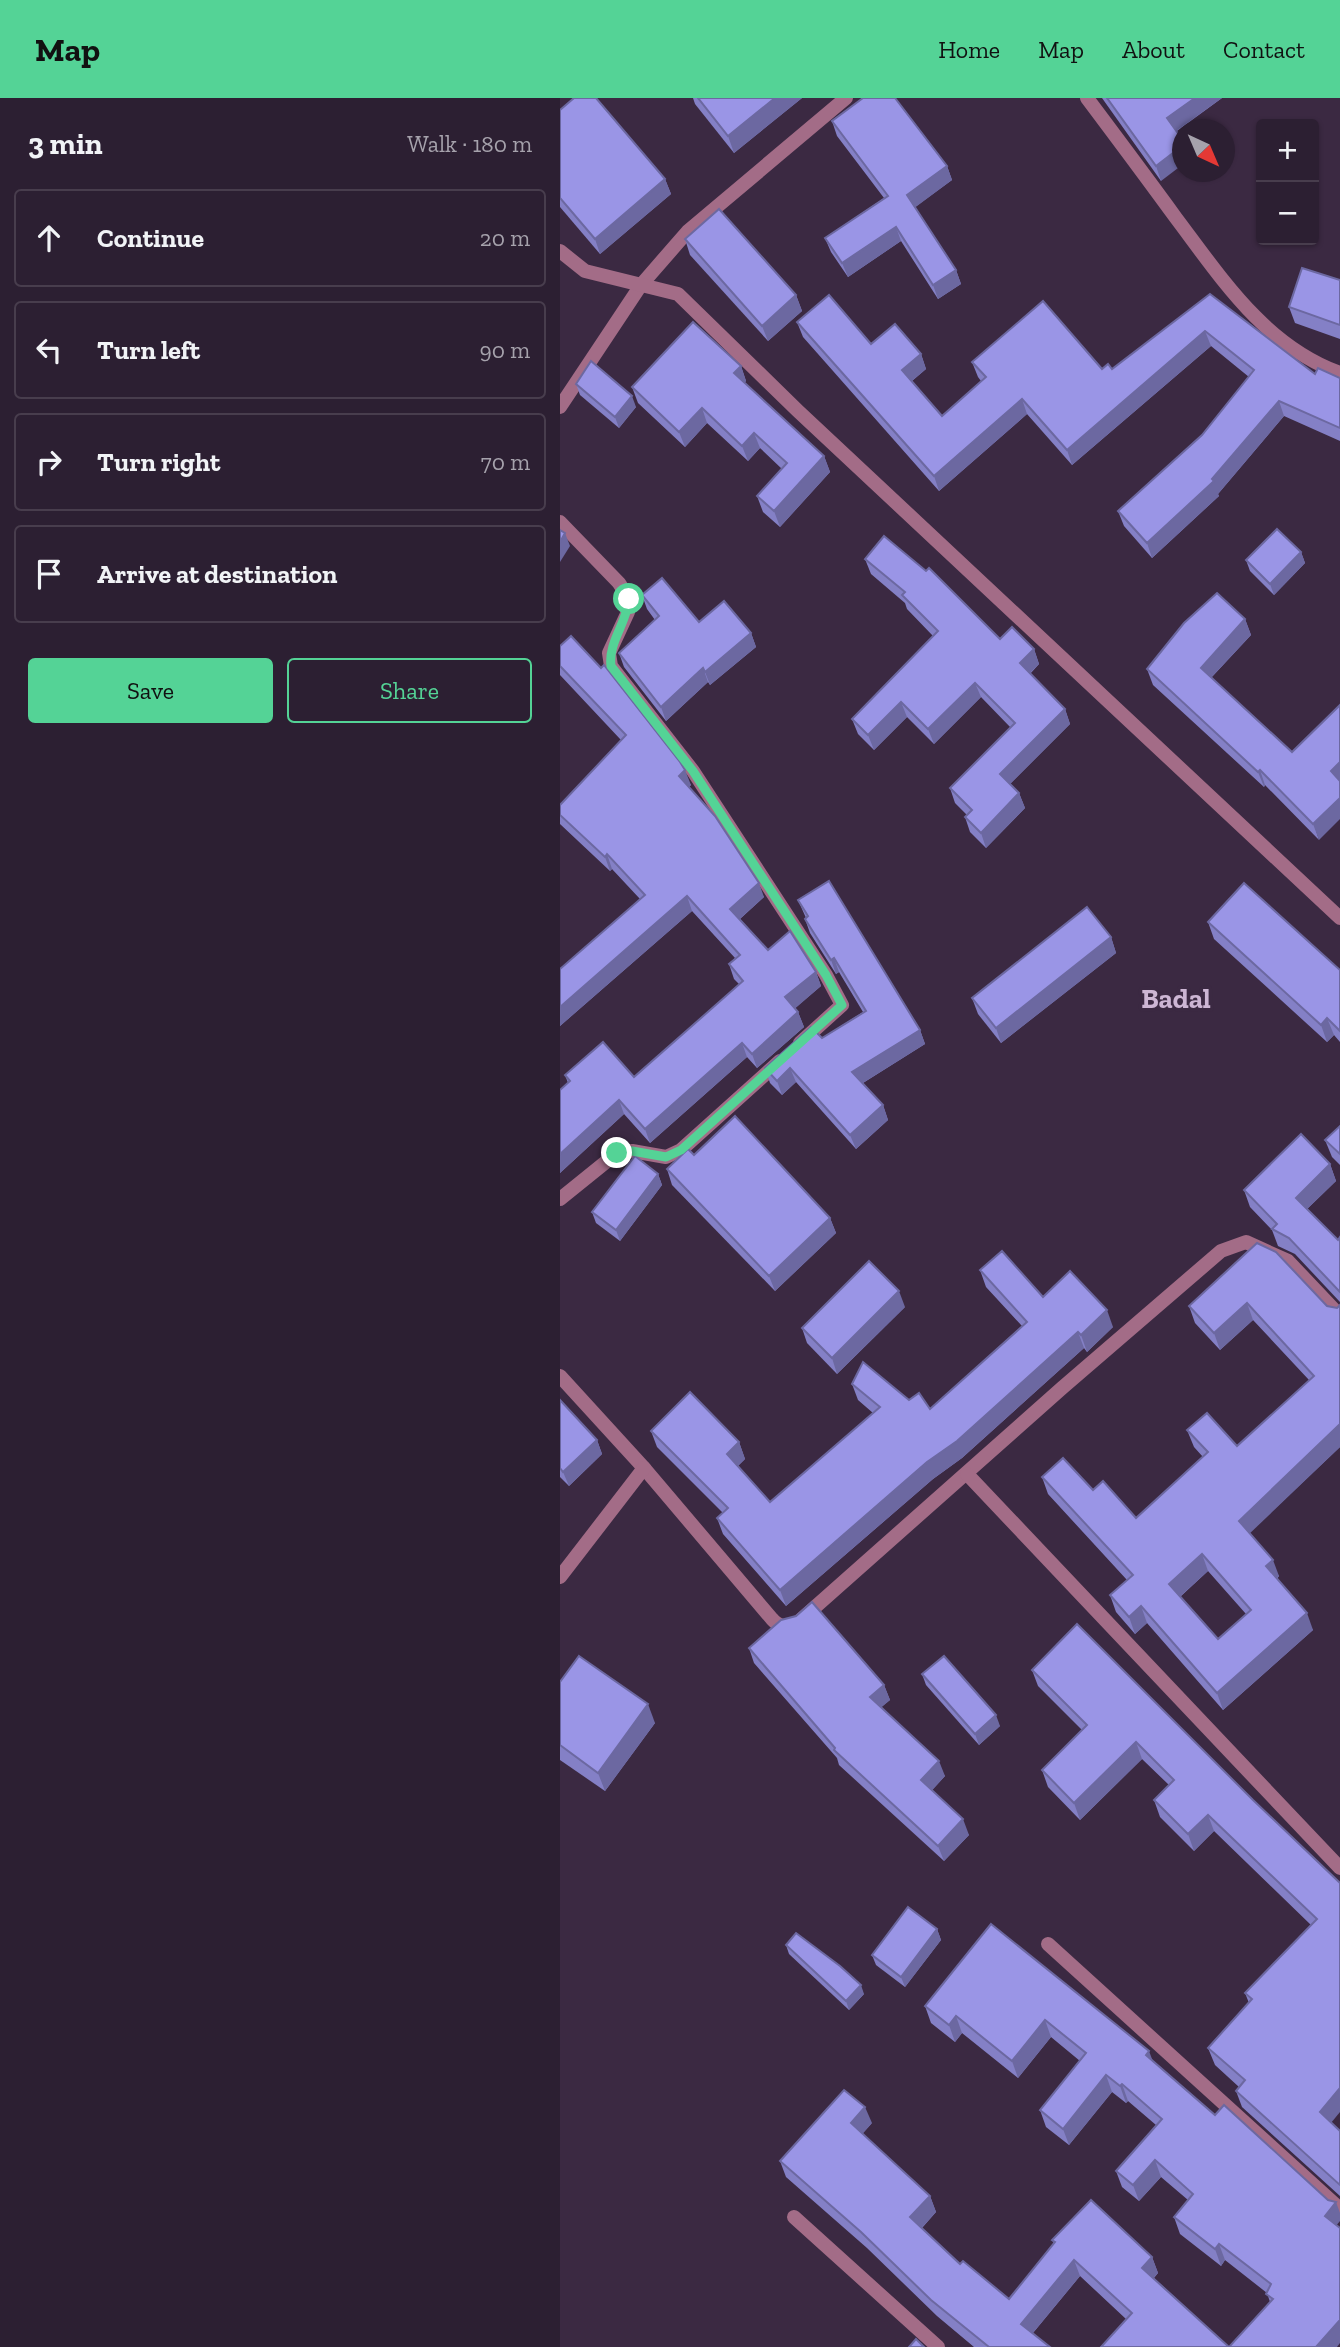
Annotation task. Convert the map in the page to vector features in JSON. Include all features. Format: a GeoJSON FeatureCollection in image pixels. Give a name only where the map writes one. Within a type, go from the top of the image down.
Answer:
{"type":"FeatureCollection","features":[{"type":"Feature","properties":{"kind":"street"},"geometry":{"type":"LineString","coordinates":[[560,407],[641,285],[688,231],[846,98]]}},
{"type":"Feature","properties":{"kind":"street"},"geometry":{"type":"LineString","coordinates":[[1087,98],[1232,293],[1273,336],[1324,367],[1340,373]]}},
{"type":"Feature","properties":{"kind":"street"},"geometry":{"type":"LineString","coordinates":[[560,251],[585,271],[678,294],[818,429],[1340,918]]}},
{"type":"Feature","properties":{"kind":"street"},"geometry":{"type":"LineString","coordinates":[[560,522],[619,583],[629,599],[628,612],[609,653],[611,666],[693,771],[826,975],[842,1005],[681,1150],[666,1157],[632,1151],[617,1153],[560,1199]]}},
{"type":"Feature","properties":{"kind":"street"},"geometry":{"type":"LineString","coordinates":[[560,1376],[645,1468],[772,1619],[785,1627],[796,1624],[1222,1251],[1246,1242],[1288,1261],[1340,1316]]}},
{"type":"Feature","properties":{"kind":"street"},"geometry":{"type":"LineString","coordinates":[[560,1577],[645,1468]]}},
{"type":"Feature","properties":{"kind":"street"},"geometry":{"type":"LineString","coordinates":[[967,1474],[1340,1868]]}},
{"type":"Feature","properties":{"kind":"street"},"geometry":{"type":"LineString","coordinates":[[1048,1944],[1340,2209]]}},
{"type":"Feature","properties":{"kind":"street"},"geometry":{"type":"LineString","coordinates":[[793,2217],[937,2347]]}},
{"type":"Feature","properties":{"kind":"building"},"geometry":{"type":"Polygon","coordinates":[[[574,98],[596,98],[665,179],[595,239],[560,198],[560,110],[574,98]]]}},
{"type":"Feature","properties":{"kind":"building"},"geometry":{"type":"Polygon","coordinates":[[[698,98],[775,98],[728,136],[698,98]]]}},
{"type":"Feature","properties":{"kind":"building"},"geometry":{"type":"Polygon","coordinates":[[[863,98],[895,98],[947,166],[907,195],[956,270],[933,285],[896,227],[842,263],[825,238],[888,196],[832,121],[863,98]]]}},
{"type":"Feature","properties":{"kind":"building"},"geometry":{"type":"Polygon","coordinates":[[[1107,98],[1195,98],[1167,118],[1172,125],[1172,154],[1156,166],[1107,98]]]}},
{"type":"Feature","properties":{"kind":"building"},"geometry":{"type":"Polygon","coordinates":[[[719,209],[796,295],[762,326],[685,239],[719,209]]]}},
{"type":"Feature","properties":{"kind":"building"},"geometry":{"type":"Polygon","coordinates":[[[1302,268],[1340,280],[1340,325],[1289,307],[1302,268]]]}},
{"type":"Feature","properties":{"kind":"building"},"geometry":{"type":"Polygon","coordinates":[[[1210,294],[1315,374],[1318,368],[1340,378],[1340,428],[1279,401],[1212,479],[1214,481],[1147,543],[1118,511],[1202,435],[1254,370],[1205,331],[1067,450],[1022,399],[934,476],[797,322],[829,295],[871,344],[895,324],[921,354],[902,370],[942,416],[986,377],[972,362],[1043,301],[1102,369],[1108,364],[1112,369],[1210,294]]]}},
{"type":"Feature","properties":{"kind":"building"},"geometry":{"type":"Polygon","coordinates":[[[693,322],[741,366],[734,373],[824,456],[774,511],[757,496],[787,463],[754,433],[742,446],[702,408],[679,432],[632,387],[693,322]]]}},
{"type":"Feature","properties":{"kind":"building"},"geometry":{"type":"Polygon","coordinates":[[[591,361],[632,396],[615,417],[576,384],[591,361]]]}},
{"type":"Feature","properties":{"kind":"building"},"geometry":{"type":"Polygon","coordinates":[[[1277,529],[1301,552],[1270,584],[1246,560],[1277,529]]]}},
{"type":"Feature","properties":{"kind":"building"},"geometry":{"type":"Polygon","coordinates":[[[884,536],[926,571],[929,568],[1000,639],[1012,627],[1034,649],[1020,663],[1065,709],[1000,774],[1019,793],[981,833],[965,817],[972,810],[950,788],[1015,723],[975,683],[928,729],[901,702],[868,735],[852,719],[938,631],[902,595],[905,592],[865,559],[884,536]]]}},
{"type":"Feature","properties":{"kind":"building"},"geometry":{"type":"Polygon","coordinates":[[[662,578],[699,622],[724,601],[751,633],[705,672],[703,668],[661,707],[619,653],[659,616],[642,595],[662,578]]]}},
{"type":"Feature","properties":{"kind":"building"},"geometry":{"type":"Polygon","coordinates":[[[1217,593],[1245,619],[1201,668],[1292,752],[1340,705],[1340,762],[1331,771],[1340,781],[1340,798],[1313,824],[1260,770],[1258,772],[1147,669],[1184,623],[1217,593]]]}},
{"type":"Feature","properties":{"kind":"building"},"geometry":{"type":"Polygon","coordinates":[[[571,636],[601,668],[604,665],[680,762],[685,770],[679,776],[715,816],[759,883],[730,909],[768,950],[790,931],[816,972],[785,997],[798,1012],[752,1054],[742,1043],[645,1129],[619,1100],[560,1154],[560,1090],[570,1081],[565,1075],[603,1042],[634,1077],[743,981],[729,964],[740,955],[687,896],[560,1007],[560,969],[645,895],[607,854],[605,857],[560,815],[560,805],[626,735],[560,666],[560,646],[571,636]]]}},
{"type":"Feature","properties":{"kind":"building"},"geometry":{"type":"Polygon","coordinates":[[[829,881],[920,1030],[852,1072],[883,1105],[850,1135],[790,1068],[777,1081],[765,1068],[811,1027],[822,1038],[866,1011],[834,958],[831,960],[805,919],[808,916],[798,900],[829,881]]]}},
{"type":"Feature","properties":{"kind":"building"},"geometry":{"type":"Polygon","coordinates":[[[1244,883],[1340,970],[1340,1031],[1327,1018],[1321,1025],[1208,922],[1244,883]]]}},
{"type":"Feature","properties":{"kind":"building"},"geometry":{"type":"Polygon","coordinates":[[[1087,907],[1111,937],[996,1028],[972,998],[1087,907]]]}},
{"type":"Feature","properties":{"kind":"building"},"geometry":{"type":"Polygon","coordinates":[[[735,1116],[830,1218],[769,1276],[667,1169],[688,1149],[694,1155],[735,1116]]]}},
{"type":"Feature","properties":{"kind":"building"},"geometry":{"type":"Polygon","coordinates":[[[1340,1126],[1340,1154],[1325,1140],[1340,1126]]]}},
{"type":"Feature","properties":{"kind":"building"},"geometry":{"type":"Polygon","coordinates":[[[1301,1134],[1330,1164],[1296,1198],[1338,1240],[1340,1237],[1340,1292],[1289,1238],[1272,1229],[1277,1224],[1244,1190],[1301,1134]]]}},
{"type":"Feature","properties":{"kind":"building"},"geometry":{"type":"Polygon","coordinates":[[[635,1156],[658,1174],[616,1230],[592,1212],[635,1156]]]}},
{"type":"Feature","properties":{"kind":"building"},"geometry":{"type":"Polygon","coordinates":[[[1257,1243],[1276,1252],[1327,1306],[1337,1308],[1340,1305],[1340,1424],[1239,1521],[1273,1560],[1266,1566],[1307,1613],[1217,1693],[1141,1606],[1129,1617],[1110,1595],[1133,1575],[1042,1477],[1063,1458],[1093,1490],[1103,1481],[1136,1518],[1208,1452],[1187,1430],[1207,1413],[1237,1446],[1314,1376],[1247,1303],[1214,1333],[1189,1306],[1257,1243]],[[1202,1554],[1169,1584],[1218,1639],[1251,1610],[1202,1554]]]}},
{"type":"Feature","properties":{"kind":"building"},"geometry":{"type":"Polygon","coordinates":[[[1002,1251],[1043,1297],[1070,1271],[1107,1310],[1081,1335],[1078,1332],[957,1441],[927,1462],[780,1590],[717,1518],[728,1508],[651,1431],[690,1392],[739,1442],[727,1454],[770,1502],[880,1407],[852,1384],[863,1362],[909,1400],[919,1393],[930,1409],[1027,1322],[980,1270],[1002,1251]]]}},
{"type":"Feature","properties":{"kind":"building"},"geometry":{"type":"Polygon","coordinates":[[[869,1261],[899,1291],[832,1358],[802,1328],[869,1261]]]}},
{"type":"Feature","properties":{"kind":"building"},"geometry":{"type":"Polygon","coordinates":[[[560,1400],[597,1440],[563,1472],[560,1468],[560,1400]]]}},
{"type":"Feature","properties":{"kind":"building"},"geometry":{"type":"Polygon","coordinates":[[[812,1602],[884,1685],[870,1697],[939,1761],[921,1780],[963,1819],[938,1846],[834,1750],[749,1648],[781,1620],[796,1616],[812,1602]]]}},
{"type":"Feature","properties":{"kind":"building"},"geometry":{"type":"Polygon","coordinates":[[[1077,1624],[1340,1883],[1340,2088],[1320,2112],[1340,2131],[1340,2185],[1236,2091],[1245,2080],[1208,2048],[1252,1999],[1245,1993],[1317,1919],[1208,1815],[1188,1834],[1154,1800],[1174,1780],[1136,1742],[1074,1803],[1042,1770],[1087,1725],[1032,1670],[1077,1624]]]}},
{"type":"Feature","properties":{"kind":"building"},"geometry":{"type":"Polygon","coordinates":[[[579,1656],[648,1704],[598,1773],[560,1745],[560,1682],[579,1656]]]}},
{"type":"Feature","properties":{"kind":"building"},"geometry":{"type":"Polygon","coordinates":[[[944,1656],[996,1715],[975,1734],[922,1674],[944,1656]]]}},
{"type":"Feature","properties":{"kind":"building"},"geometry":{"type":"Polygon","coordinates":[[[908,1907],[937,1929],[901,1977],[872,1955],[908,1907]]]}},
{"type":"Feature","properties":{"kind":"building"},"geometry":{"type":"Polygon","coordinates":[[[991,1924],[1149,2051],[1146,2055],[1215,2115],[1224,2105],[1328,2200],[1336,2202],[1325,2216],[1340,2228],[1340,2320],[1316,2347],[1229,2347],[1273,2299],[1266,2294],[1271,2284],[1219,2244],[1215,2249],[1174,2217],[1193,2194],[1155,2160],[1133,2185],[1116,2171],[1162,2119],[1122,2084],[1120,2086],[1106,2075],[1063,2129],[1040,2110],[1086,2053],[1045,2020],[1012,2061],[956,2016],[949,2025],[925,2006],[991,1924]]]}},
{"type":"Feature","properties":{"kind":"building"},"geometry":{"type":"Polygon","coordinates":[[[796,1933],[861,1985],[846,2001],[786,1945],[796,1933]]]}},
{"type":"Feature","properties":{"kind":"building"},"geometry":{"type":"Polygon","coordinates":[[[844,2090],[865,2107],[851,2123],[930,2196],[910,2217],[960,2264],[963,2261],[1009,2299],[1055,2242],[1052,2240],[1091,2200],[1152,2257],[1142,2268],[1229,2347],[1101,2347],[1132,2313],[1074,2260],[1021,2324],[1050,2347],[989,2347],[931,2300],[861,2232],[780,2161],[844,2090]]]}},
{"type":"Feature","properties":{"kind":"building"},"geometry":{"type":"Polygon","coordinates":[[[916,2339],[924,2347],[909,2347],[916,2339]]]}},
{"type":"Feature","properties":{"kind":"district","name":"Badal"},"geometry":{"type":"Point","coordinates":[1176,998]}},
{"type":"Feature","properties":{"kind":"route"},"geometry":{"type":"LineString","coordinates":[[617,1153],[632,1151],[666,1157],[681,1150],[842,1005],[826,975],[693,771],[611,666],[609,653],[628,612],[629,599]]}}]}
